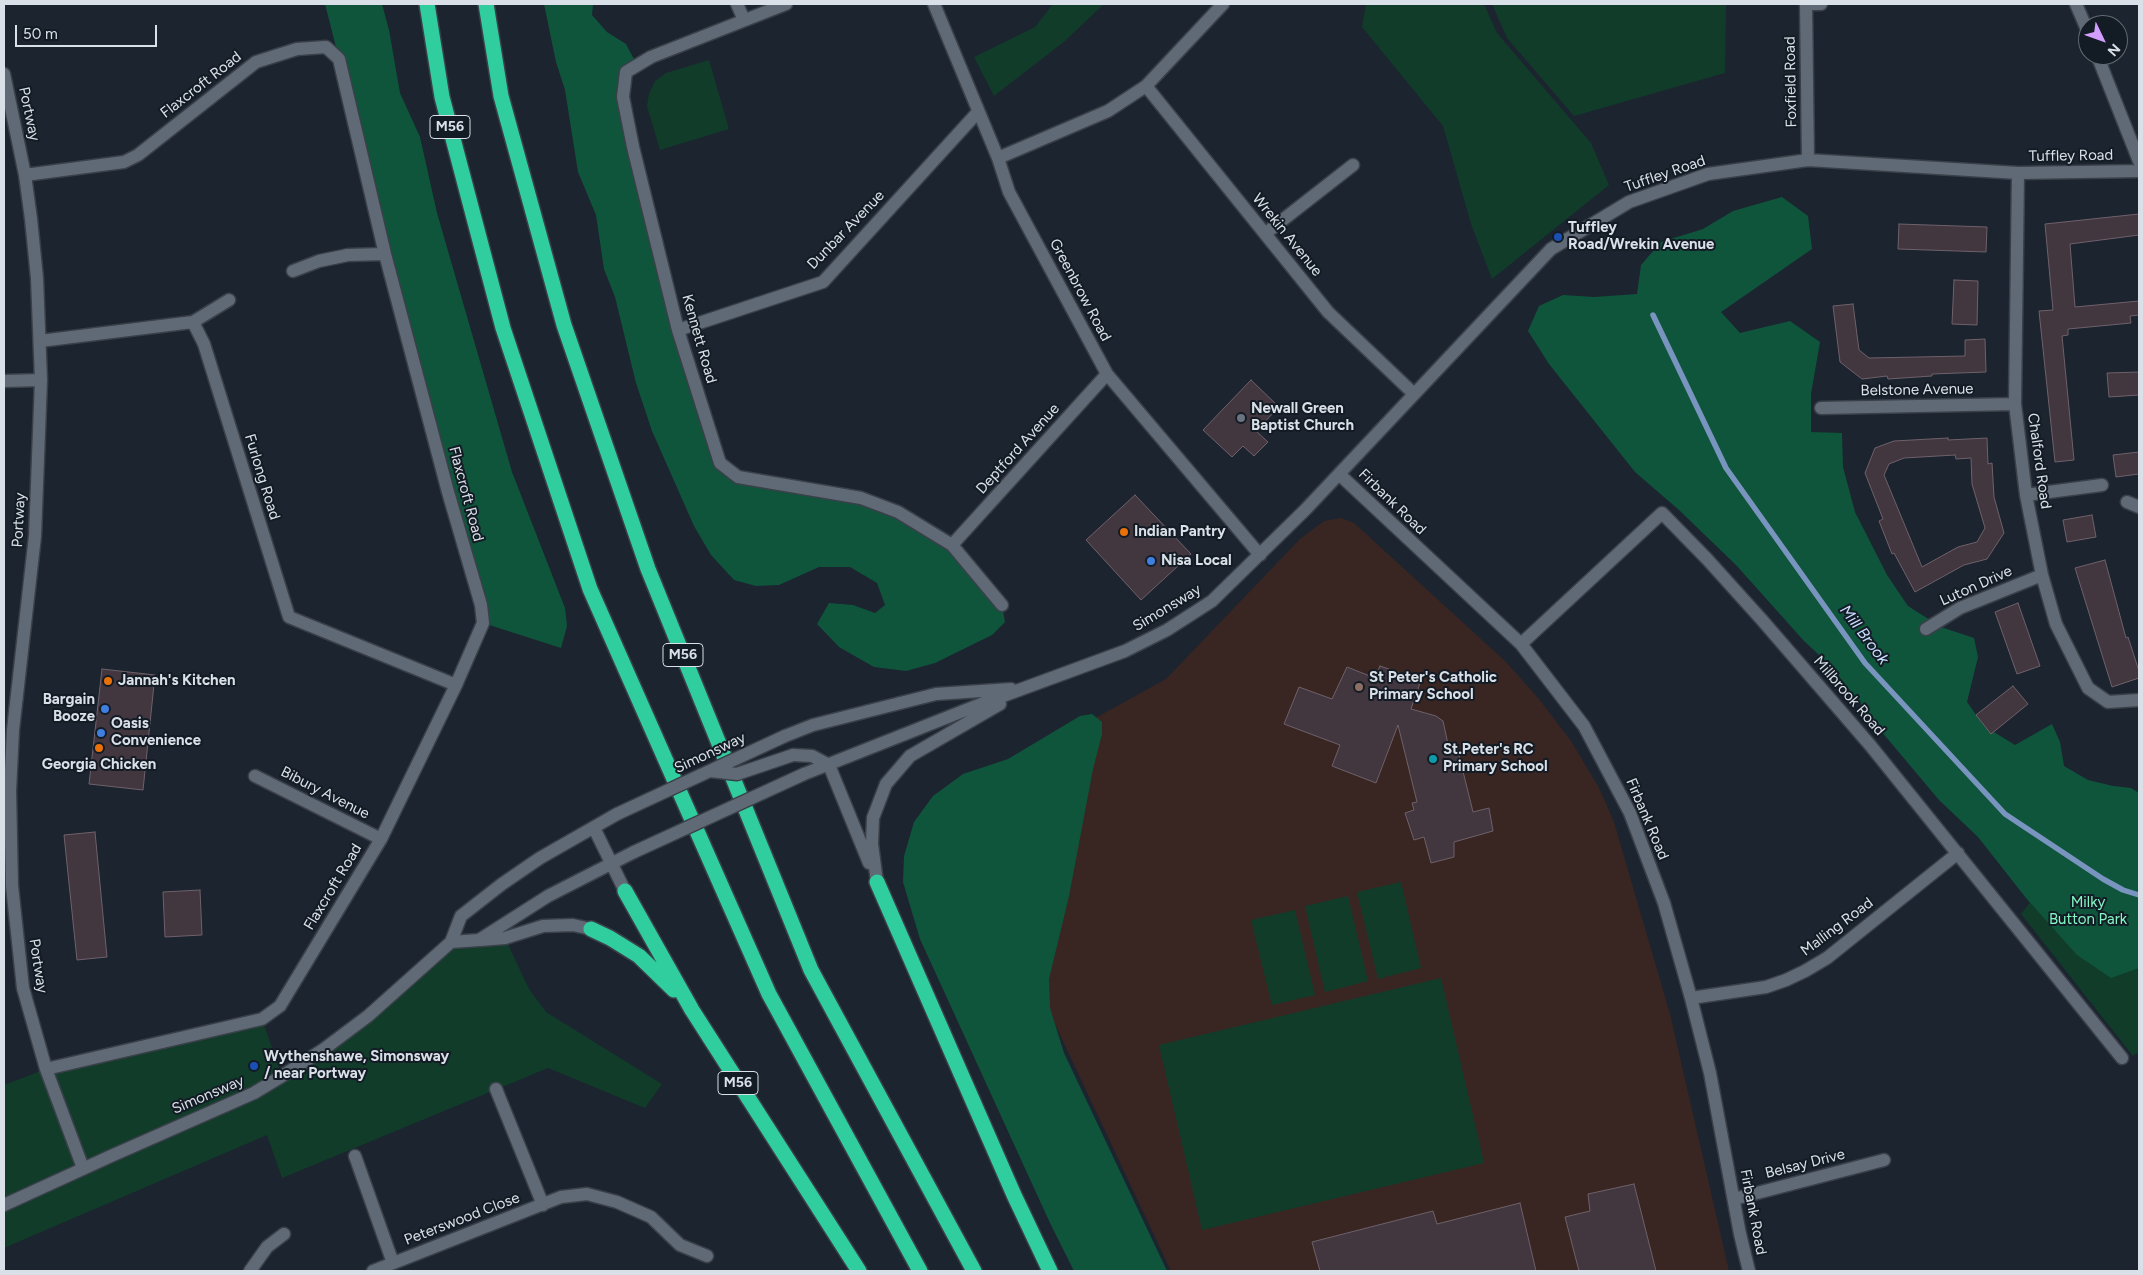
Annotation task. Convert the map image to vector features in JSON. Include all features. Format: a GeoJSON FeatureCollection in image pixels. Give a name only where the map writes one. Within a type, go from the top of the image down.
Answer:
{"type":"FeatureCollection","features":[{"type":"Feature","properties":{"kind":"highway","name":"M56"},"geometry":{"type":"LineString","coordinates":[[427,4],[442,97],[503,328],[590,589],[769,994],[920,1271]]}},
{"type":"Feature","properties":{"kind":"highway","name":"M56"},"geometry":{"type":"LineString","coordinates":[[486,4],[501,96],[564,324],[648,569],[811,970],[974,1271]]}},
{"type":"Feature","properties":{"kind":"highway"},"geometry":{"type":"LineString","coordinates":[[877,882],[1014,1196],[1050,1271]]}},
{"type":"Feature","properties":{"kind":"highway","name":"M56"},"geometry":{"type":"LineString","coordinates":[[625,891],[692,1010],[859,1271]]}},
{"type":"Feature","properties":{"kind":"highway","name":"M56"},"geometry":{"type":"LineString","coordinates":[[590,929],[610,938],[639,956],[668,982],[692,1010]]}},
{"type":"Feature","properties":{"kind":"street"},"geometry":{"type":"LineString","coordinates":[[737,4],[744,20]]}},
{"type":"Feature","properties":{"kind":"street","name":"Kennett Road"},"geometry":{"type":"LineString","coordinates":[[786,4],[651,57],[626,72],[623,97],[633,147],[678,330],[720,463],[738,477],[861,498],[898,512],[952,545],[1002,605]]}},
{"type":"Feature","properties":{"kind":"street","name":"Greenbrow Road"},"geometry":{"type":"LineString","coordinates":[[934,4],[998,158],[1009,192],[1107,374],[1260,555]]}},
{"type":"Feature","properties":{"kind":"street"},"geometry":{"type":"LineString","coordinates":[[998,158],[1108,111],[1146,86],[1223,4]]}},
{"type":"Feature","properties":{"kind":"street"},"geometry":{"type":"LineString","coordinates":[[1806,4],[1821,4]]}},
{"type":"Feature","properties":{"kind":"street","name":"Foxfield Road"},"geometry":{"type":"LineString","coordinates":[[1806,4],[1808,160]]}},
{"type":"Feature","properties":{"kind":"street","name":"Flaxcroft Road"},"geometry":{"type":"LineString","coordinates":[[25,175],[124,162],[138,155],[256,62],[297,49],[326,47],[339,59],[385,254],[448,492],[482,605],[483,623],[456,685],[381,839],[280,1006],[262,1019],[46,1068]]}},
{"type":"Feature","properties":{"kind":"street"},"geometry":{"type":"LineString","coordinates":[[2102,65],[2139,161]]}},
{"type":"Feature","properties":{"kind":"street","name":"Portway"},"geometry":{"type":"LineString","coordinates":[[4,74],[25,175],[37,278],[41,380],[35,536],[8,731],[12,886],[23,988],[46,1068],[82,1168]]}},
{"type":"Feature","properties":{"kind":"street","name":"Wrekin Avenue"},"geometry":{"type":"LineString","coordinates":[[1146,86],[1328,312],[1414,394]]}},
{"type":"Feature","properties":{"kind":"street","name":"Dunbar Avenue"},"geometry":{"type":"LineString","coordinates":[[678,330],[822,282],[978,113]]}},
{"type":"Feature","properties":{"kind":"street","name":"Tuffley Road"},"geometry":{"type":"LineString","coordinates":[[1339,474],[1551,249],[1629,202],[1708,174],[1808,160],[2018,173],[2139,171]]}},
{"type":"Feature","properties":{"kind":"street"},"geometry":{"type":"LineString","coordinates":[[1266,233],[1353,164]]}},
{"type":"Feature","properties":{"kind":"street","name":"Chalford Road"},"geometry":{"type":"LineString","coordinates":[[2018,173],[2014,404],[2026,495],[2042,575],[2056,624],[2088,688],[2108,702],[2139,700]]}},
{"type":"Feature","properties":{"kind":"street"},"geometry":{"type":"LineString","coordinates":[[293,271],[319,261],[348,255],[385,254]]}},
{"type":"Feature","properties":{"kind":"street"},"geometry":{"type":"LineString","coordinates":[[40,341],[193,322],[229,300]]}},
{"type":"Feature","properties":{"kind":"street","name":"Furlong Road"},"geometry":{"type":"LineString","coordinates":[[193,322],[204,344],[289,617],[456,685]]}},
{"type":"Feature","properties":{"kind":"street","name":"Deptford Avenue"},"geometry":{"type":"LineString","coordinates":[[952,545],[1107,374]]}},
{"type":"Feature","properties":{"kind":"street"},"geometry":{"type":"LineString","coordinates":[[4,381],[41,380]]}},
{"type":"Feature","properties":{"kind":"street","name":"Belstone Avenue"},"geometry":{"type":"LineString","coordinates":[[1821,408],[2014,404]]}},
{"type":"Feature","properties":{"kind":"street","name":"Simonsway"},"geometry":{"type":"LineString","coordinates":[[451,942],[479,940],[548,896],[634,852],[804,774],[971,708],[1126,651],[1167,630],[1212,601],[1339,474]]}},
{"type":"Feature","properties":{"kind":"street","name":"Firbank Road"},"geometry":{"type":"LineString","coordinates":[[1339,474],[1440,571],[1521,644],[1584,726],[1630,813],[1664,903],[1710,1073],[1749,1271]]}},
{"type":"Feature","properties":{"kind":"street"},"geometry":{"type":"LineString","coordinates":[[2026,495],[2102,485]]}},
{"type":"Feature","properties":{"kind":"street"},"geometry":{"type":"LineString","coordinates":[[2127,502],[2139,507]]}},
{"type":"Feature","properties":{"kind":"street","name":"Millbrook Road"},"geometry":{"type":"LineString","coordinates":[[1521,644],[1662,513],[1762,620],[1870,745],[2122,1058]]}},
{"type":"Feature","properties":{"kind":"street","name":"Luton Drive"},"geometry":{"type":"LineString","coordinates":[[1926,629],[1960,608],[2042,575]]}},
{"type":"Feature","properties":{"kind":"street"},"geometry":{"type":"LineString","coordinates":[[877,882],[872,844],[873,818],[886,784],[896,770],[918,751],[1028,688]]}},
{"type":"Feature","properties":{"kind":"street","name":"Simonsway"},"geometry":{"type":"LineString","coordinates":[[4,1205],[268,1085],[324,1049],[368,1016],[451,942],[461,916],[502,884],[540,858],[617,814],[785,736],[813,725],[936,694],[1028,688]]}},
{"type":"Feature","properties":{"kind":"street"},"geometry":{"type":"LineString","coordinates":[[710,771],[737,774],[793,755],[812,756],[829,764],[877,882]]}},
{"type":"Feature","properties":{"kind":"street","name":"Bibury Avenue"},"geometry":{"type":"LineString","coordinates":[[255,776],[381,839]]}},
{"type":"Feature","properties":{"kind":"street"},"geometry":{"type":"LineString","coordinates":[[594,828],[625,891]]}},
{"type":"Feature","properties":{"kind":"street","name":"Malling Road"},"geometry":{"type":"LineString","coordinates":[[1690,998],[1766,987],[1805,971],[1827,958],[1958,853]]}},
{"type":"Feature","properties":{"kind":"street"},"geometry":{"type":"LineString","coordinates":[[479,940],[505,938],[543,926],[573,925],[590,929]]}},
{"type":"Feature","properties":{"kind":"street","name":"Peterswood Close"},"geometry":{"type":"LineString","coordinates":[[496,1089],[543,1204]]}},
{"type":"Feature","properties":{"kind":"street","name":"Peterswood Close"},"geometry":{"type":"LineString","coordinates":[[355,1156],[393,1263]]}},
{"type":"Feature","properties":{"kind":"street","name":"Belsay Drive"},"geometry":{"type":"LineString","coordinates":[[1734,1199],[1884,1160]]}},
{"type":"Feature","properties":{"kind":"street","name":"Peterswood Close"},"geometry":{"type":"LineString","coordinates":[[373,1271],[543,1204],[561,1198],[587,1194],[617,1202],[651,1218],[680,1245],[707,1256]]}},
{"type":"Feature","properties":{"kind":"street"},"geometry":{"type":"LineString","coordinates":[[250,1271],[267,1247],[284,1234]]}},
{"type":"Feature","properties":{"kind":"shaded area"},"geometry":{"type":"Polygon","coordinates":[[[1341,518],[1354,523],[1505,661],[1539,699],[1571,741],[1599,788],[1614,822],[1670,1014],[1729,1271],[1171,1271],[1038,988],[1072,731],[1166,679],[1300,539],[1324,521],[1341,518]]]}},
{"type":"Feature","properties":{"kind":"green space"},"geometry":{"type":"Polygon","coordinates":[[[325,4],[382,4],[389,30],[400,93],[420,137],[437,213],[512,472],[565,608],[567,626],[561,648],[483,623],[325,4]]]}},
{"type":"Feature","properties":{"kind":"green space"},"geometry":{"type":"Polygon","coordinates":[[[544,4],[593,4],[592,15],[607,32],[626,44],[637,65],[626,72],[623,97],[720,463],[738,477],[861,498],[952,545],[1002,605],[1005,622],[992,635],[935,663],[906,671],[874,667],[839,647],[817,624],[829,603],[853,605],[875,613],[885,605],[877,583],[850,567],[819,567],[779,585],[756,586],[734,580],[711,555],[694,526],[652,431],[636,383],[615,297],[604,269],[596,215],[578,172],[565,90],[556,62],[544,4]]]}},
{"type":"Feature","properties":{"kind":"green space"},"geometry":{"type":"Polygon","coordinates":[[[1053,4],[1104,4],[1065,41],[994,96],[974,57],[1035,27],[1053,4]]]}},
{"type":"Feature","properties":{"kind":"green space"},"geometry":{"type":"Polygon","coordinates":[[[1366,4],[1484,4],[1497,33],[1591,143],[1609,185],[1492,279],[1471,224],[1443,126],[1362,27],[1366,4]]]}},
{"type":"Feature","properties":{"kind":"green space"},"geometry":{"type":"Polygon","coordinates":[[[1492,4],[1726,4],[1725,73],[1574,116],[1507,38],[1492,4]]]}},
{"type":"Feature","properties":{"kind":"green space"},"geometry":{"type":"Polygon","coordinates":[[[709,60],[729,129],[660,150],[647,106],[649,94],[655,81],[666,73],[709,60]]]}},
{"type":"Feature","properties":{"kind":"green space"},"geometry":{"type":"Polygon","coordinates":[[[1782,197],[1808,216],[1812,249],[1721,312],[1740,333],[1790,321],[1820,342],[1811,394],[1811,432],[1842,433],[1843,467],[1855,512],[1887,575],[1908,606],[1941,627],[1974,638],[1978,657],[1967,702],[1984,726],[2015,745],[2052,724],[2060,742],[2064,766],[2088,780],[2131,788],[2139,793],[2139,968],[2111,978],[2077,955],[2026,898],[1978,837],[1939,800],[1881,731],[1831,666],[1804,641],[1736,565],[1679,510],[1635,472],[1549,364],[1528,331],[1539,306],[1563,295],[1594,297],[1637,294],[1641,265],[1661,242],[1703,229],[1733,211],[1782,197]]]}},
{"type":"Feature","properties":{"kind":"green space"},"geometry":{"type":"Polygon","coordinates":[[[1092,714],[1102,722],[1102,734],[1093,769],[1069,896],[1049,979],[1050,1008],[1064,1053],[1167,1271],[1074,1271],[1050,1223],[920,939],[903,882],[904,856],[914,822],[933,796],[963,774],[1008,759],[1080,716],[1092,714]]]}},
{"type":"Feature","properties":{"kind":"green space","name":"Milky Button Park"},"geometry":{"type":"Polygon","coordinates":[[[2139,813],[2139,1055],[2137,1053],[2133,1056],[2021,914],[2095,819],[2139,813]]]}},
{"type":"Feature","properties":{"kind":"green space"},"geometry":{"type":"Polygon","coordinates":[[[1401,882],[1421,968],[1378,979],[1357,892],[1401,882]]]}},
{"type":"Feature","properties":{"kind":"green space"},"geometry":{"type":"Polygon","coordinates":[[[1348,896],[1368,981],[1325,992],[1305,906],[1348,896]]]}},
{"type":"Feature","properties":{"kind":"green space"},"geometry":{"type":"Polygon","coordinates":[[[1295,910],[1315,995],[1272,1005],[1251,920],[1295,910]]]}},
{"type":"Feature","properties":{"kind":"green space"},"geometry":{"type":"Polygon","coordinates":[[[505,938],[529,989],[546,1012],[662,1084],[645,1108],[548,1068],[282,1178],[267,1135],[4,1248],[4,1085],[46,1069],[262,1019],[282,1076],[451,942],[505,938]]]}},
{"type":"Feature","properties":{"kind":"green space"},"geometry":{"type":"Polygon","coordinates":[[[1441,978],[1484,1163],[1202,1230],[1159,1045],[1441,978]]]}},
{"type":"Feature","properties":{"kind":"building"},"geometry":{"type":"Polygon","coordinates":[[[2139,214],[2139,235],[2070,244],[2075,307],[2139,301],[2139,315],[2130,316],[2131,323],[2068,329],[2068,335],[2062,336],[2074,460],[2055,462],[2039,311],[2053,310],[2045,224],[2139,214]]]}},
{"type":"Feature","properties":{"kind":"building"},"geometry":{"type":"Polygon","coordinates":[[[1899,224],[1987,227],[1986,252],[1898,249],[1899,224]]]}},
{"type":"Feature","properties":{"kind":"building"},"geometry":{"type":"Polygon","coordinates":[[[1954,280],[1978,281],[1977,325],[1952,324],[1954,280]]]}},
{"type":"Feature","properties":{"kind":"building"},"geometry":{"type":"Polygon","coordinates":[[[1853,304],[1859,350],[1869,358],[1965,356],[1965,340],[1985,339],[1986,372],[1932,374],[1932,376],[1888,379],[1887,376],[1862,379],[1840,362],[1833,306],[1853,304]]]}},
{"type":"Feature","properties":{"kind":"building"},"geometry":{"type":"Polygon","coordinates":[[[2139,372],[2139,395],[2109,397],[2107,373],[2139,372]]]}},
{"type":"Feature","properties":{"kind":"building","name":"Newall Green Baptist Church"},"geometry":{"type":"Polygon","coordinates":[[[1251,380],[1279,407],[1256,431],[1268,442],[1254,456],[1243,446],[1232,457],[1203,430],[1251,380]]]}},
{"type":"Feature","properties":{"kind":"building"},"geometry":{"type":"Polygon","coordinates":[[[1987,438],[1988,464],[1992,463],[1994,497],[2004,533],[1987,559],[1964,565],[1915,592],[1894,553],[1892,554],[1879,521],[1883,519],[1865,473],[1875,448],[1894,441],[1987,438]],[[1955,455],[1904,458],[1889,464],[1884,475],[1922,567],[1958,547],[1977,542],[1985,528],[1972,484],[1971,458],[1956,459],[1955,455]]]}},
{"type":"Feature","properties":{"kind":"building"},"geometry":{"type":"Polygon","coordinates":[[[2139,452],[2139,474],[2116,477],[2113,455],[2139,452]]]}},
{"type":"Feature","properties":{"kind":"building"},"geometry":{"type":"Polygon","coordinates":[[[1135,495],[1191,554],[1141,600],[1086,540],[1135,495]]]}},
{"type":"Feature","properties":{"kind":"building"},"geometry":{"type":"Polygon","coordinates":[[[2092,515],[2096,537],[2067,542],[2063,520],[2092,515]]]}},
{"type":"Feature","properties":{"kind":"building"},"geometry":{"type":"Polygon","coordinates":[[[2105,560],[2126,638],[2128,637],[2139,671],[2139,678],[2112,687],[2075,568],[2105,560]]]}},
{"type":"Feature","properties":{"kind":"building"},"geometry":{"type":"Polygon","coordinates":[[[2018,603],[2040,666],[2017,674],[1995,612],[2018,603]]]}},
{"type":"Feature","properties":{"kind":"building","name":"St.Peter's RC Primary School"},"geometry":{"type":"Polygon","coordinates":[[[1380,666],[1421,680],[1411,709],[1436,716],[1443,721],[1449,749],[1457,747],[1473,812],[1489,808],[1493,831],[1454,842],[1454,857],[1431,863],[1424,837],[1414,840],[1405,813],[1414,810],[1412,803],[1417,802],[1398,725],[1376,783],[1332,766],[1340,745],[1284,724],[1299,687],[1332,699],[1347,667],[1375,678],[1380,666]]]}},
{"type":"Feature","properties":{"kind":"building"},"geometry":{"type":"Polygon","coordinates":[[[102,669],[155,675],[143,790],[89,784],[102,669]]]}},
{"type":"Feature","properties":{"kind":"building"},"geometry":{"type":"Polygon","coordinates":[[[2013,686],[2028,704],[1991,734],[1976,715],[2013,686]]]}},
{"type":"Feature","properties":{"kind":"building"},"geometry":{"type":"Polygon","coordinates":[[[95,832],[107,957],[77,960],[64,835],[95,832]]]}},
{"type":"Feature","properties":{"kind":"building"},"geometry":{"type":"Polygon","coordinates":[[[200,890],[202,935],[165,937],[163,892],[200,890]]]}},
{"type":"Feature","properties":{"kind":"building"},"geometry":{"type":"Polygon","coordinates":[[[1634,1184],[1656,1271],[1579,1271],[1565,1217],[1590,1211],[1588,1194],[1634,1184]]]}},
{"type":"Feature","properties":{"kind":"building"},"geometry":{"type":"Polygon","coordinates":[[[1520,1203],[1536,1271],[1320,1271],[1312,1242],[1433,1211],[1437,1224],[1520,1203]]]}},
{"type":"Feature","properties":{"kind":"waterway","name":"Mill Brook"},"geometry":{"type":"LineString","coordinates":[[1653,315],[1726,468],[1865,663],[2005,814],[2103,879],[2123,890],[2139,895]]}},
{"type":"Feature","properties":{"kind":"place","name":"Tuffley Road/Wrekin Avenue"},"geometry":{"type":"Point","coordinates":[1558,237]}},
{"type":"Feature","properties":{"kind":"place","name":"Newall Green Baptist Church"},"geometry":{"type":"Point","coordinates":[1241,418]}},
{"type":"Feature","properties":{"kind":"place","name":"Indian Pantry"},"geometry":{"type":"Point","coordinates":[1124,532]}},
{"type":"Feature","properties":{"kind":"place","name":"Nisa Local"},"geometry":{"type":"Point","coordinates":[1151,561]}},
{"type":"Feature","properties":{"kind":"place","name":"Jannah's Kitchen"},"geometry":{"type":"Point","coordinates":[108,681]}},
{"type":"Feature","properties":{"kind":"place","name":"St Peter's Catholic Primary School"},"geometry":{"type":"Point","coordinates":[1359,687]}},
{"type":"Feature","properties":{"kind":"place","name":"Bargain Booze"},"geometry":{"type":"Point","coordinates":[105,709]}},
{"type":"Feature","properties":{"kind":"place","name":"Oasis Convenience"},"geometry":{"type":"Point","coordinates":[101,733]}},
{"type":"Feature","properties":{"kind":"place","name":"Georgia Chicken"},"geometry":{"type":"Point","coordinates":[99,748]}},
{"type":"Feature","properties":{"kind":"place","name":"St.Peter's RC Primary School"},"geometry":{"type":"Point","coordinates":[1433,759]}},
{"type":"Feature","properties":{"kind":"place","name":"Wythenshawe, Simonsway / near Portway"},"geometry":{"type":"Point","coordinates":[254,1066]}}]}
